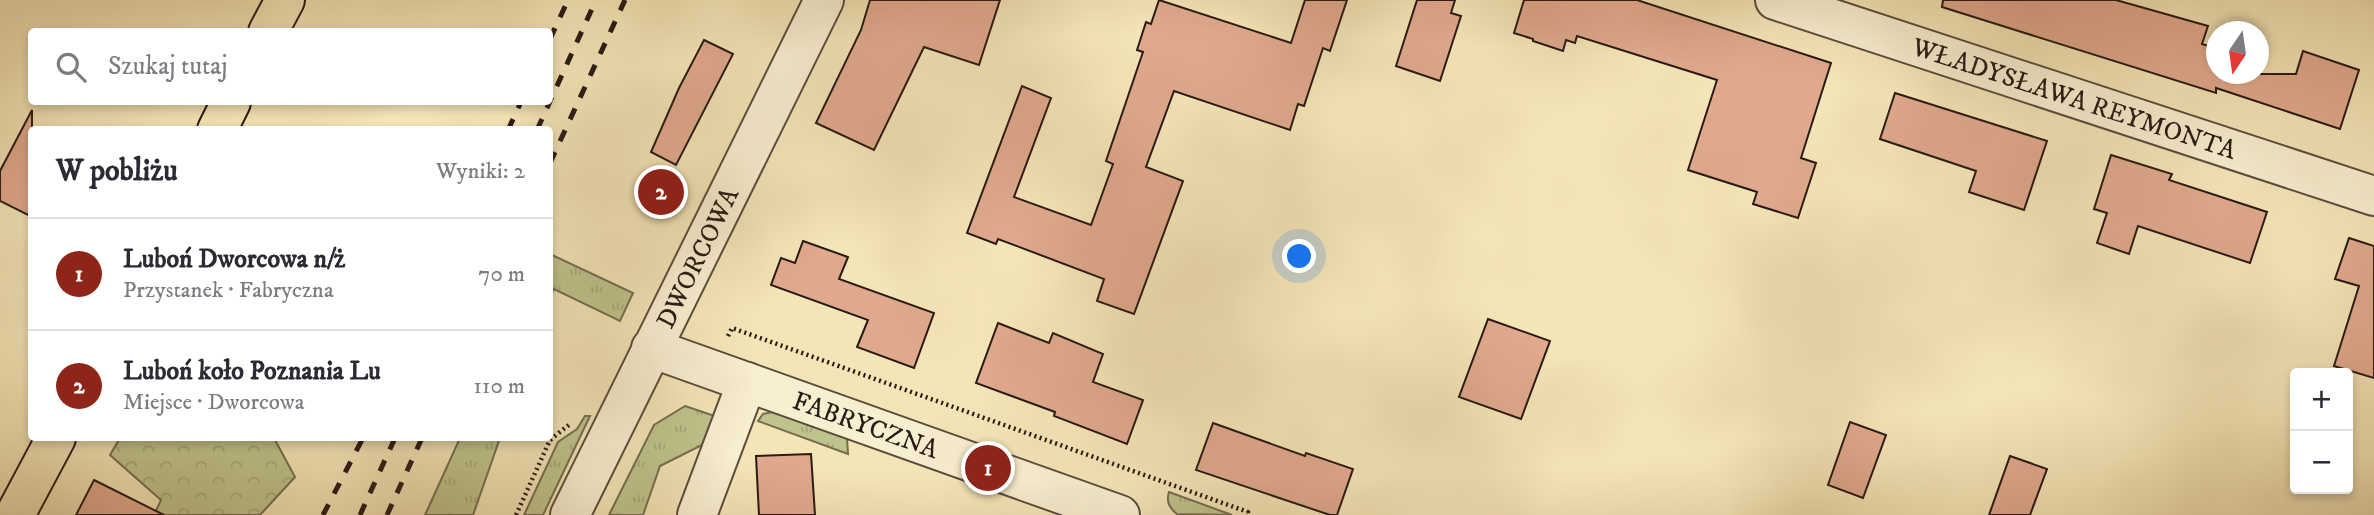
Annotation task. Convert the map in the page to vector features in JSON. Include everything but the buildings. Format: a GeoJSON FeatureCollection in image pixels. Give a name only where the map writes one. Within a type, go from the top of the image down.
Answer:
{"type":"FeatureCollection","features":[{"type":"Feature","properties":{"kind":"main road"},"geometry":{"type":"LineString","coordinates":[[270,28],[285,0]]}},
{"type":"Feature","properties":{"kind":"main road"},"geometry":{"type":"LineString","coordinates":[[219,126],[230,105]]}},
{"type":"Feature","properties":{"kind":"main road"},"geometry":{"type":"LineString","coordinates":[[15,515],[54,441]]}},
{"type":"Feature","properties":{"kind":"street","name":"DWORCOWA"},"geometry":{"type":"LineString","coordinates":[[570,515],[824,0]]}},
{"type":"Feature","properties":{"kind":"street","name":"WŁADYSŁAWA REYMONTA"},"geometry":{"type":"LineString","coordinates":[[1776,0],[2374,196]]}},
{"type":"Feature","properties":{"kind":"street","name":"FABRYCZNA"},"geometry":{"type":"LineString","coordinates":[[651,348],[1120,515]]}},
{"type":"Feature","properties":{"kind":"street"},"geometry":{"type":"LineString","coordinates":[[697,515],[747,382]]}},
{"type":"Feature","properties":{"kind":"path"},"geometry":{"type":"LineString","coordinates":[[727,339],[732,328],[1248,512],[1246,515]]}},
{"type":"Feature","properties":{"kind":"green space"},"geometry":{"type":"Polygon","coordinates":[[[553,255],[633,293],[620,321],[554,289],[553,255]]]}},
{"type":"Feature","properties":{"kind":"green space"},"geometry":{"type":"Polygon","coordinates":[[[685,406],[718,417],[708,442],[660,466],[643,515],[609,515],[654,425],[685,406]]]}},
{"type":"Feature","properties":{"kind":"green space"},"geometry":{"type":"Polygon","coordinates":[[[772,412],[847,438],[848,454],[758,421],[763,414],[772,412]]]}},
{"type":"Feature","properties":{"kind":"green space"},"geometry":{"type":"Polygon","coordinates":[[[585,416],[590,416],[543,515],[524,515],[558,442],[577,429],[585,416]]]}},
{"type":"Feature","properties":{"kind":"green space"},"geometry":{"type":"Polygon","coordinates":[[[118,441],[276,441],[295,477],[260,515],[154,515],[161,500],[110,455],[118,441]]]}},
{"type":"Feature","properties":{"kind":"green space"},"geometry":{"type":"Polygon","coordinates":[[[459,441],[499,441],[473,515],[425,515],[459,441]]]}},
{"type":"Feature","properties":{"kind":"green space"},"geometry":{"type":"Polygon","coordinates":[[[1169,492],[1232,515],[1177,514],[1169,504],[1169,492]]]}},
{"type":"Feature","properties":{"kind":"railway"},"geometry":{"type":"LineString","coordinates":[[553,32],[568,0]]}},
{"type":"Feature","properties":{"kind":"railway"},"geometry":{"type":"LineString","coordinates":[[553,95],[596,0]]}},
{"type":"Feature","properties":{"kind":"railway"},"geometry":{"type":"LineString","coordinates":[[553,156],[625,0]]}},
{"type":"Feature","properties":{"kind":"railway"},"geometry":{"type":"LineString","coordinates":[[510,126],[520,105]]}},
{"type":"Feature","properties":{"kind":"railway"},"geometry":{"type":"LineString","coordinates":[[539,126],[548,105]]}},
{"type":"Feature","properties":{"kind":"railway"},"geometry":{"type":"LineString","coordinates":[[323,515],[361,441]]}},
{"type":"Feature","properties":{"kind":"railway"},"geometry":{"type":"LineString","coordinates":[[360,515],[394,441]]}},
{"type":"Feature","properties":{"kind":"railway"},"geometry":{"type":"LineString","coordinates":[[387,515],[421,441]]}},
{"type":"Feature","properties":{"kind":"place","name":"Luboń koło Poznania Lu"},"geometry":{"type":"Point","coordinates":[661,192]}},
{"type":"Feature","properties":{"kind":"place","name":"Luboń Dworcowa n/ż"},"geometry":{"type":"Point","coordinates":[988,468]}}]}
